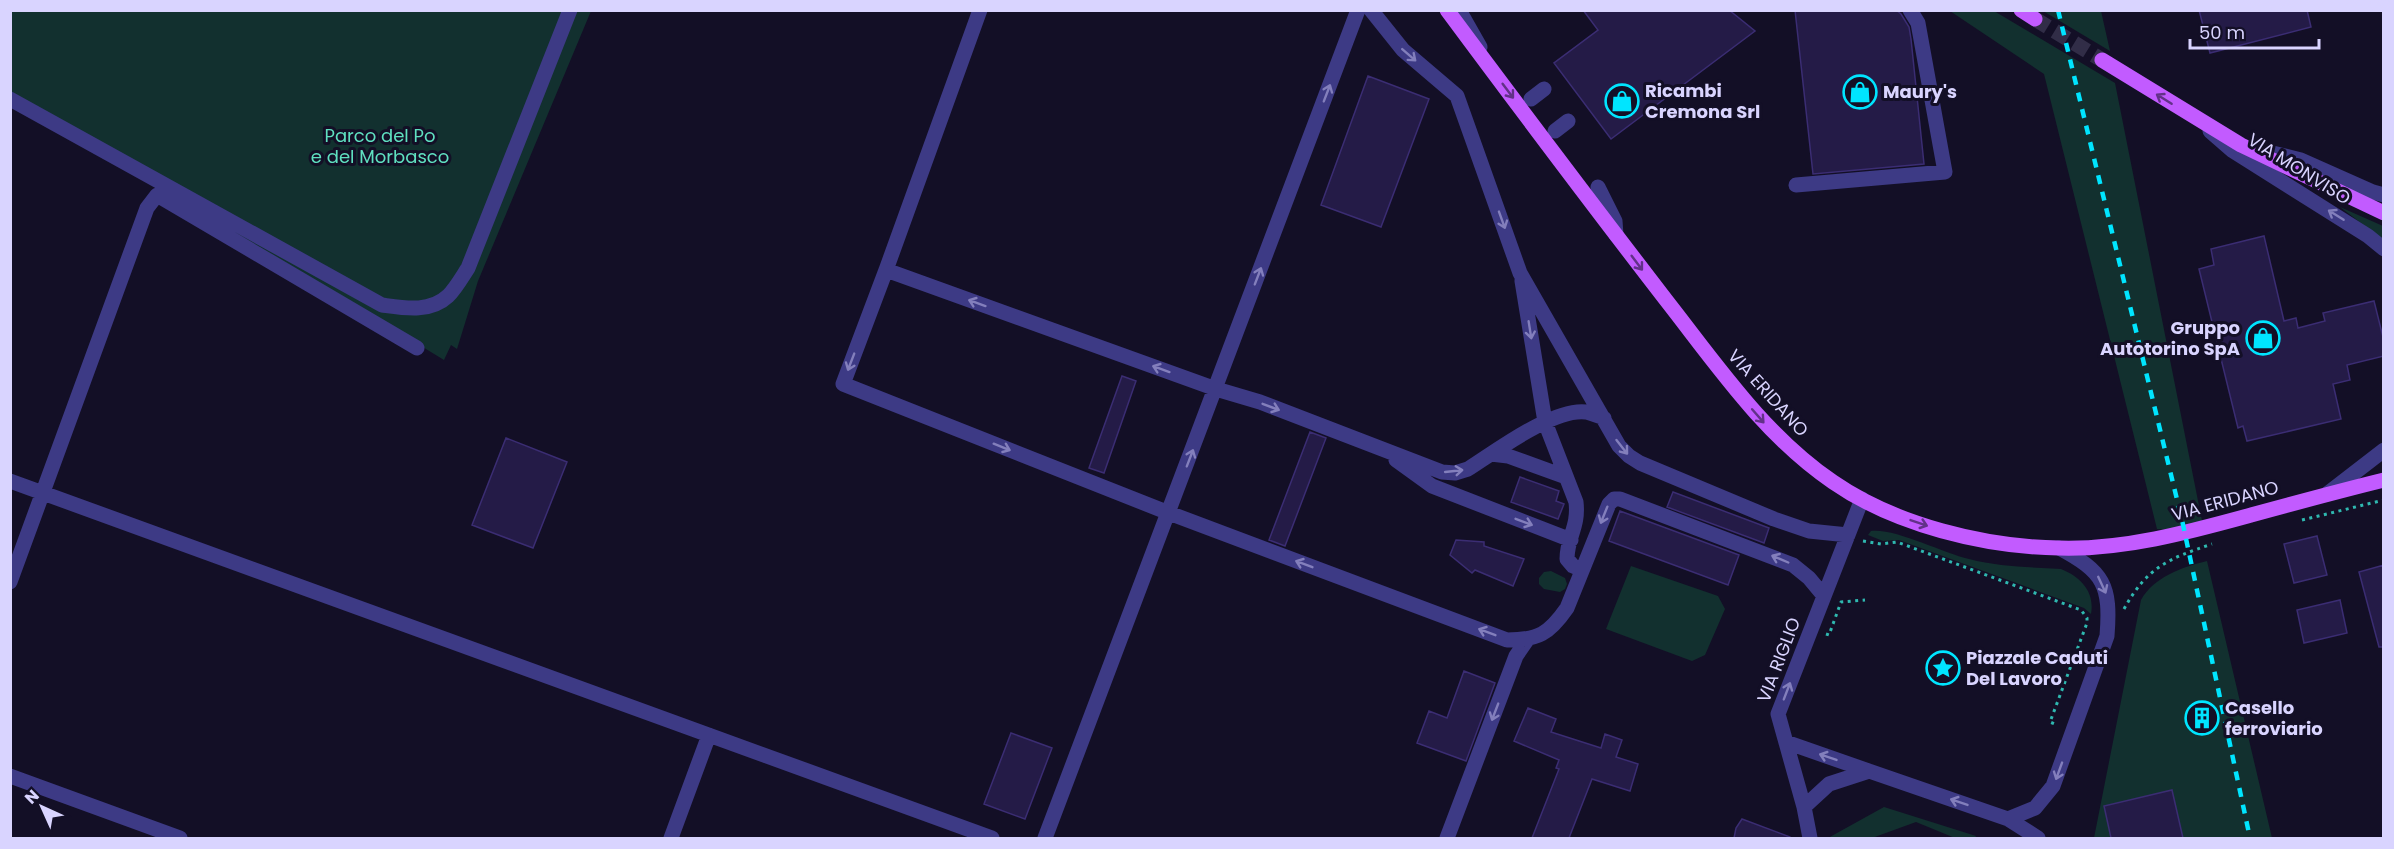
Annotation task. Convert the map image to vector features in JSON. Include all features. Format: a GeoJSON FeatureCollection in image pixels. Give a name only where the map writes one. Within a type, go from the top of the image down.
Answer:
{"type":"FeatureCollection","features":[{"type":"Feature","properties":{"kind":"main road","name":"VIA ERIDANO"},"geometry":{"type":"LineString","coordinates":[[1447,10],[1728,380],[1773,433],[1835,483],[1862,499],[1943,532],[2011,545],[2059,549],[2101,547],[2173,535],[2384,480]]}},
{"type":"Feature","properties":{"kind":"main road"},"geometry":{"type":"LineString","coordinates":[[2021,10],[2035,19]]}},
{"type":"Feature","properties":{"kind":"main road","name":"VIA MONVISO"},"geometry":{"type":"LineString","coordinates":[[2102,60],[2241,145],[2384,213]]}},
{"type":"Feature","properties":{"kind":"street"},"geometry":{"type":"LineString","coordinates":[[10,99],[382,305],[413,309],[434,304],[447,297],[468,268],[570,10]]}},
{"type":"Feature","properties":{"kind":"street"},"geometry":{"type":"LineString","coordinates":[[980,10],[843,384],[1169,513],[1507,640],[1527,640],[1543,634],[1556,623],[1567,608],[1609,504],[1620,499],[1793,565],[1809,578],[1824,596]]}},
{"type":"Feature","properties":{"kind":"street"},"geometry":{"type":"LineString","coordinates":[[1045,838],[1358,10]]}},
{"type":"Feature","properties":{"kind":"street"},"geometry":{"type":"LineString","coordinates":[[1371,10],[1403,50],[1457,96],[1520,273],[1545,422],[1576,502],[1578,516],[1567,550],[1567,559],[1573,566],[1582,570]]}},
{"type":"Feature","properties":{"kind":"street"},"geometry":{"type":"LineString","coordinates":[[1459,10],[1491,68]]}},
{"type":"Feature","properties":{"kind":"street"},"geometry":{"type":"LineString","coordinates":[[1796,185],[1945,172],[1918,23],[1910,10]]}},
{"type":"Feature","properties":{"kind":"street"},"geometry":{"type":"LineString","coordinates":[[1531,99],[1544,89]]}},
{"type":"Feature","properties":{"kind":"street","name":"VIA MONVISO"},"geometry":{"type":"LineString","coordinates":[[2196,119],[2233,151],[2368,236],[2384,249]]}},
{"type":"Feature","properties":{"kind":"street"},"geometry":{"type":"LineString","coordinates":[[1555,131],[1568,121]]}},
{"type":"Feature","properties":{"kind":"street"},"geometry":{"type":"LineString","coordinates":[[2241,145],[2301,160],[2384,195]]}},
{"type":"Feature","properties":{"kind":"street"},"geometry":{"type":"LineString","coordinates":[[1598,187],[1615,221],[1616,234]]}},
{"type":"Feature","properties":{"kind":"street"},"geometry":{"type":"LineString","coordinates":[[10,582],[147,208],[157,195],[417,348]]}},
{"type":"Feature","properties":{"kind":"street"},"geometry":{"type":"LineString","coordinates":[[886,270],[1216,389],[1260,402],[1442,472],[1455,473],[1468,469],[1545,422],[1569,413],[1586,412],[1604,418]]}},
{"type":"Feature","properties":{"kind":"street"},"geometry":{"type":"LineString","coordinates":[[1520,273],[1619,446],[1629,456],[1640,463],[1783,522],[1809,531],[1848,535]]}},
{"type":"Feature","properties":{"kind":"street"},"geometry":{"type":"LineString","coordinates":[[1380,447],[1432,486],[1571,540]]}},
{"type":"Feature","properties":{"kind":"street"},"geometry":{"type":"LineString","coordinates":[[2327,494],[2384,450]]}},
{"type":"Feature","properties":{"kind":"street"},"geometry":{"type":"LineString","coordinates":[[1491,454],[1508,456],[1566,477]]}},
{"type":"Feature","properties":{"kind":"street"},"geometry":{"type":"LineString","coordinates":[[10,481],[992,838]]}},
{"type":"Feature","properties":{"kind":"street","name":"VIA RIGLIO"},"geometry":{"type":"LineString","coordinates":[[1810,838],[1804,807],[1778,714],[1862,499]]}},
{"type":"Feature","properties":{"kind":"street"},"geometry":{"type":"LineString","coordinates":[[2008,819],[2035,808],[2053,786],[2107,636],[2109,611],[2107,594],[2098,576],[2085,562],[2059,549]]}},
{"type":"Feature","properties":{"kind":"street"},"geometry":{"type":"LineString","coordinates":[[1447,838],[1516,656],[1527,640]]}},
{"type":"Feature","properties":{"kind":"street"},"geometry":{"type":"LineString","coordinates":[[671,838],[709,735]]}},
{"type":"Feature","properties":{"kind":"street"},"geometry":{"type":"LineString","coordinates":[[1786,742],[2008,819],[2038,838]]}},
{"type":"Feature","properties":{"kind":"street"},"geometry":{"type":"LineString","coordinates":[[1804,807],[1829,784],[1869,771]]}},
{"type":"Feature","properties":{"kind":"street"},"geometry":{"type":"LineString","coordinates":[[10,776],[180,838]]}},
{"type":"Feature","properties":{"kind":"path"},"geometry":{"type":"LineString","coordinates":[[2299,520],[2384,500]]}},
{"type":"Feature","properties":{"kind":"path"},"geometry":{"type":"LineString","coordinates":[[1848,535],[1865,541],[1887,544],[1898,542],[2081,610],[2087,618],[2087,623],[2050,722],[2073,731]]}},
{"type":"Feature","properties":{"kind":"path"},"geometry":{"type":"LineString","coordinates":[[2107,636],[2137,586],[2161,564],[2215,543]]}},
{"type":"Feature","properties":{"kind":"path"},"geometry":{"type":"LineString","coordinates":[[1811,628],[1829,635],[1841,603],[1865,600]]}},
{"type":"Feature","properties":{"kind":"green space","name":"Parco del Po e del Morbasco"},"geometry":{"type":"Polygon","coordinates":[[[10,11],[591,11],[478,281],[457,349],[451,345],[444,360],[11,96],[10,11]]]}},
{"type":"Feature","properties":{"kind":"green space"},"geometry":{"type":"Polygon","coordinates":[[[1950,11],[1994,11],[2115,83],[2204,531],[2157,529],[2044,74],[1950,11]]]}},
{"type":"Feature","properties":{"kind":"green space"},"geometry":{"type":"Polygon","coordinates":[[[2043,11],[2101,11],[2110,51],[2043,11]]]}},
{"type":"Feature","properties":{"kind":"green space"},"geometry":{"type":"Polygon","coordinates":[[[2340,207],[2383,226],[2383,240],[2340,207]]]}},
{"type":"Feature","properties":{"kind":"green space"},"geometry":{"type":"Polygon","coordinates":[[[1871,531],[1893,533],[1980,562],[2061,569],[2075,576],[2089,592],[2091,614],[2084,608],[1899,540],[1883,541],[1868,535],[1871,531]]]}},
{"type":"Feature","properties":{"kind":"green space"},"geometry":{"type":"Polygon","coordinates":[[[2207,561],[2272,838],[2094,838],[2141,600],[2161,579],[2188,566],[2207,561]]]}},
{"type":"Feature","properties":{"kind":"green space"},"geometry":{"type":"Polygon","coordinates":[[[1631,566],[1718,596],[1725,609],[1705,655],[1692,661],[1606,629],[1631,566]]]}},
{"type":"Feature","properties":{"kind":"green space"},"geometry":{"type":"Polygon","coordinates":[[[1551,571],[1565,578],[1567,584],[1560,592],[1544,589],[1539,584],[1539,578],[1544,572],[1551,571]]]}},
{"type":"Feature","properties":{"kind":"green space"},"geometry":{"type":"Polygon","coordinates":[[[1884,807],[1976,836],[1975,838],[1955,838],[1916,822],[1872,838],[1828,838],[1884,807]]]}},
{"type":"Feature","properties":{"kind":"building","name":"Ricambi Cremona Srl"},"geometry":{"type":"Polygon","coordinates":[[[1583,10],[1729,10],[1755,31],[1611,139],[1554,63],[1598,30],[1583,10]]]}},
{"type":"Feature","properties":{"kind":"building","name":"Maury's"},"geometry":{"type":"Polygon","coordinates":[[[1795,10],[1896,10],[1901,14],[1909,27],[1911,39],[1924,164],[1813,174],[1795,10]]]}},
{"type":"Feature","properties":{"kind":"building"},"geometry":{"type":"Polygon","coordinates":[[[2199,10],[2307,10],[2311,27],[2210,53],[2199,10]]]}},
{"type":"Feature","properties":{"kind":"building"},"geometry":{"type":"Polygon","coordinates":[[[1368,76],[1429,99],[1381,227],[1321,205],[1368,76]]]}},
{"type":"Feature","properties":{"kind":"building","name":"Gruppo Autotorino SpA"},"geometry":{"type":"Polygon","coordinates":[[[2264,236],[2284,321],[2296,318],[2298,328],[2325,321],[2323,313],[2374,301],[2384,341],[2384,356],[2347,365],[2350,380],[2333,384],[2341,419],[2247,441],[2243,426],[2238,428],[2199,269],[2214,265],[2211,249],[2264,236]]]}},
{"type":"Feature","properties":{"kind":"building"},"geometry":{"type":"Polygon","coordinates":[[[1122,376],[1136,381],[1104,473],[1089,468],[1122,376]]]}},
{"type":"Feature","properties":{"kind":"building"},"geometry":{"type":"Polygon","coordinates":[[[1310,432],[1326,438],[1285,546],[1269,540],[1310,432]]]}},
{"type":"Feature","properties":{"kind":"building"},"geometry":{"type":"Polygon","coordinates":[[[506,438],[567,462],[533,548],[472,525],[506,438]]]}},
{"type":"Feature","properties":{"kind":"building"},"geometry":{"type":"Polygon","coordinates":[[[1520,477],[1559,491],[1556,501],[1564,504],[1558,519],[1511,502],[1520,477]]]}},
{"type":"Feature","properties":{"kind":"building"},"geometry":{"type":"Polygon","coordinates":[[[1673,492],[1769,528],[1764,543],[1667,507],[1673,492]]]}},
{"type":"Feature","properties":{"kind":"building"},"geometry":{"type":"Polygon","coordinates":[[[1620,511],[1739,555],[1728,585],[1609,541],[1620,511]]]}},
{"type":"Feature","properties":{"kind":"building"},"geometry":{"type":"Polygon","coordinates":[[[2317,536],[2327,575],[2294,583],[2284,544],[2317,536]]]}},
{"type":"Feature","properties":{"kind":"building"},"geometry":{"type":"Polygon","coordinates":[[[1456,540],[1484,542],[1484,546],[1524,559],[1513,586],[1475,570],[1472,573],[1450,555],[1456,540]]]}},
{"type":"Feature","properties":{"kind":"building"},"geometry":{"type":"Polygon","coordinates":[[[2384,565],[2384,647],[2379,647],[2359,572],[2384,565]]]}},
{"type":"Feature","properties":{"kind":"building"},"geometry":{"type":"Polygon","coordinates":[[[2340,600],[2347,633],[2304,643],[2297,610],[2340,600]]]}},
{"type":"Feature","properties":{"kind":"building"},"geometry":{"type":"Polygon","coordinates":[[[1464,671],[1495,683],[1466,761],[1417,743],[1429,711],[1447,718],[1464,671]]]}},
{"type":"Feature","properties":{"kind":"building","name":"Casello ferroviario"},"geometry":{"type":"Polygon","coordinates":[[[2207,703],[2213,730],[2196,733],[2190,706],[2207,703]]]}},
{"type":"Feature","properties":{"kind":"building"},"geometry":{"type":"Polygon","coordinates":[[[1528,708],[1556,719],[1551,732],[1601,748],[1605,734],[1622,740],[1616,757],[1638,764],[1630,791],[1592,779],[1569,838],[1532,838],[1559,769],[1556,768],[1559,760],[1514,741],[1528,708]]]}},
{"type":"Feature","properties":{"kind":"building"},"geometry":{"type":"Polygon","coordinates":[[[1011,733],[1052,748],[1025,819],[984,804],[1011,733]]]}},
{"type":"Feature","properties":{"kind":"building"},"geometry":{"type":"Polygon","coordinates":[[[2172,790],[2183,838],[2111,838],[2104,806],[2172,790]]]}},
{"type":"Feature","properties":{"kind":"building"},"geometry":{"type":"Polygon","coordinates":[[[1742,819],[1790,838],[1734,838],[1736,828],[1742,819]]]}},
{"type":"Feature","properties":{"kind":"tunnel"},"geometry":{"type":"LineString","coordinates":[[2035,19],[2102,60]]}},
{"type":"Feature","properties":{"kind":"railway"},"geometry":{"type":"LineString","coordinates":[[2058,10],[2182,520],[2250,838]]}},
{"type":"Feature","properties":{"kind":"place","name":"Maury's"},"geometry":{"type":"Point","coordinates":[1860,92]}},
{"type":"Feature","properties":{"kind":"place","name":"Ricambi Cremona Srl"},"geometry":{"type":"Point","coordinates":[1622,101]}},
{"type":"Feature","properties":{"kind":"place","name":"Gruppo Autotorino SpA"},"geometry":{"type":"Point","coordinates":[2263,338]}},
{"type":"Feature","properties":{"kind":"place","name":"Piazzale Caduti Del Lavoro"},"geometry":{"type":"Point","coordinates":[1943,668]}},
{"type":"Feature","properties":{"kind":"place","name":"Casello ferroviario"},"geometry":{"type":"Point","coordinates":[2202,718]}}]}
